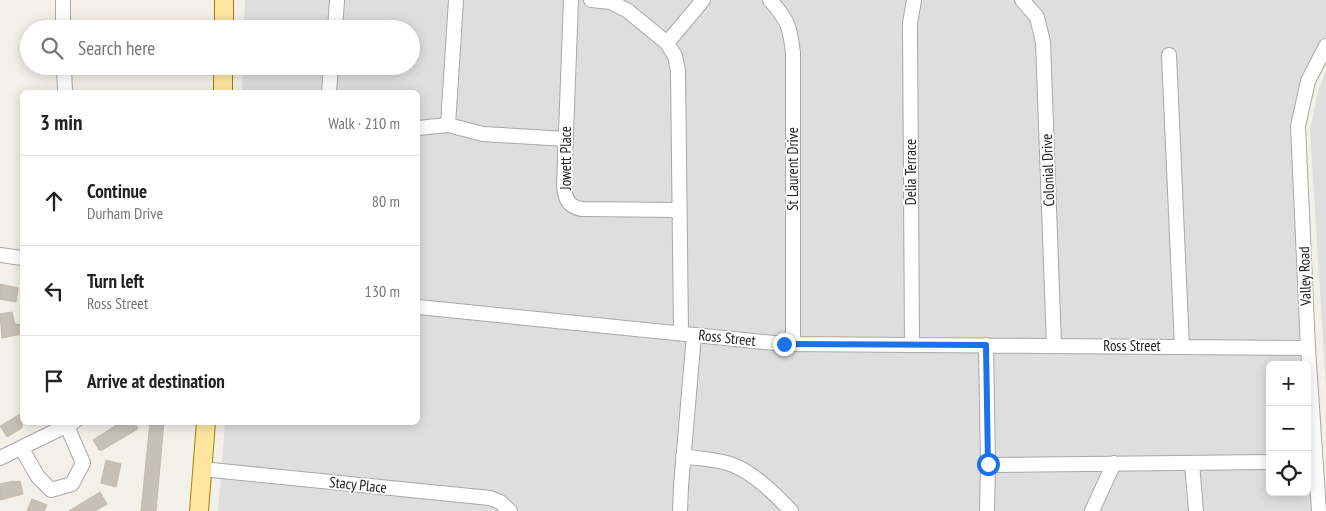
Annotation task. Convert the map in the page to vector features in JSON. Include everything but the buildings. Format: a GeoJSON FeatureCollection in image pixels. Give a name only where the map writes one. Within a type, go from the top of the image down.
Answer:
{"type":"FeatureCollection","features":[{"type":"Feature","properties":{"kind":"main road"},"geometry":{"type":"LineString","coordinates":[[224,0],[224,20]]}},
{"type":"Feature","properties":{"kind":"main road"},"geometry":{"type":"LineString","coordinates":[[223,75],[223,90]]}},
{"type":"Feature","properties":{"kind":"main road"},"geometry":{"type":"LineString","coordinates":[[198,511],[206,425]]}},
{"type":"Feature","properties":{"kind":"street"},"geometry":{"type":"LineString","coordinates":[[63,0],[64,20]]}},
{"type":"Feature","properties":{"kind":"street"},"geometry":{"type":"LineString","coordinates":[[336,20],[337,0]]}},
{"type":"Feature","properties":{"kind":"street"},"geometry":{"type":"LineString","coordinates":[[448,125],[456,0]]}},
{"type":"Feature","properties":{"kind":"street","name":"Jowett Place"},"geometry":{"type":"LineString","coordinates":[[570,0],[565,195],[574,208],[679,210]]}},
{"type":"Feature","properties":{"kind":"street"},"geometry":{"type":"LineString","coordinates":[[591,0],[611,2],[628,11],[667,43],[675,56],[678,71],[679,210],[687,334],[680,511]]}},
{"type":"Feature","properties":{"kind":"street"},"geometry":{"type":"LineString","coordinates":[[667,43],[703,0]]}},
{"type":"Feature","properties":{"kind":"street","name":"St Laurent Drive"},"geometry":{"type":"LineString","coordinates":[[770,0],[784,16],[790,28],[793,53],[793,344]]}},
{"type":"Feature","properties":{"kind":"street","name":"Delia Terrace"},"geometry":{"type":"LineString","coordinates":[[912,345],[910,23],[914,0]]}},
{"type":"Feature","properties":{"kind":"street","name":"Colonial Drive"},"geometry":{"type":"LineString","coordinates":[[1022,0],[1037,17],[1043,42],[1054,346]]}},
{"type":"Feature","properties":{"kind":"street","name":"Valley Road"},"geometry":{"type":"LineString","coordinates":[[1311,451],[1298,126],[1308,81],[1326,46]]}},
{"type":"Feature","properties":{"kind":"street"},"geometry":{"type":"LineString","coordinates":[[1169,55],[1182,347]]}},
{"type":"Feature","properties":{"kind":"street"},"geometry":{"type":"LineString","coordinates":[[64,75],[65,90]]}},
{"type":"Feature","properties":{"kind":"street"},"geometry":{"type":"LineString","coordinates":[[329,90],[330,75]]}},
{"type":"Feature","properties":{"kind":"street"},"geometry":{"type":"LineString","coordinates":[[420,128],[448,125],[483,134],[566,139]]}},
{"type":"Feature","properties":{"kind":"street"},"geometry":{"type":"LineString","coordinates":[[0,255],[20,258]]}},
{"type":"Feature","properties":{"kind":"street","name":"Ross Street"},"geometry":{"type":"LineString","coordinates":[[420,307],[793,344],[1308,348]]}},
{"type":"Feature","properties":{"kind":"street"},"geometry":{"type":"LineString","coordinates":[[986,345],[988,511]]}},
{"type":"Feature","properties":{"kind":"street"},"geometry":{"type":"LineString","coordinates":[[0,458],[69,425]]}},
{"type":"Feature","properties":{"kind":"street"},"geometry":{"type":"LineString","coordinates":[[22,448],[38,476],[51,490],[72,484],[83,463],[71,425]]}},
{"type":"Feature","properties":{"kind":"street"},"geometry":{"type":"LineString","coordinates":[[683,456],[733,465],[747,472],[780,498],[791,511]]}},
{"type":"Feature","properties":{"kind":"street"},"geometry":{"type":"LineString","coordinates":[[988,464],[1266,462]]}},
{"type":"Feature","properties":{"kind":"street","name":"Valley Road"},"geometry":{"type":"LineString","coordinates":[[1311,462],[1319,511]]}},
{"type":"Feature","properties":{"kind":"street"},"geometry":{"type":"LineString","coordinates":[[1092,511],[1114,463]]}},
{"type":"Feature","properties":{"kind":"street"},"geometry":{"type":"LineString","coordinates":[[1192,463],[1196,511]]}},
{"type":"Feature","properties":{"kind":"street","name":"Stacy Place"},"geometry":{"type":"LineString","coordinates":[[202,469],[490,498],[500,502],[510,511]]}},
{"type":"Feature","properties":{"kind":"shaded area"},"geometry":{"type":"Polygon","coordinates":[[[245,0],[1326,0],[1326,37],[1314,54],[1300,89],[1306,361],[1266,361],[1266,496],[1311,496],[1311,447],[1315,511],[218,511],[225,425],[420,425],[420,90],[242,90],[243,75],[420,75],[420,20],[244,20],[245,0]]]}},
{"type":"Feature","properties":{"kind":"shaded area"},"geometry":{"type":"Polygon","coordinates":[[[1326,71],[1326,388],[1310,130],[1318,91],[1326,71]]]}},
{"type":"Feature","properties":{"kind":"route"},"geometry":{"type":"LineString","coordinates":[[784,344],[986,345],[988,464]]}}]}
